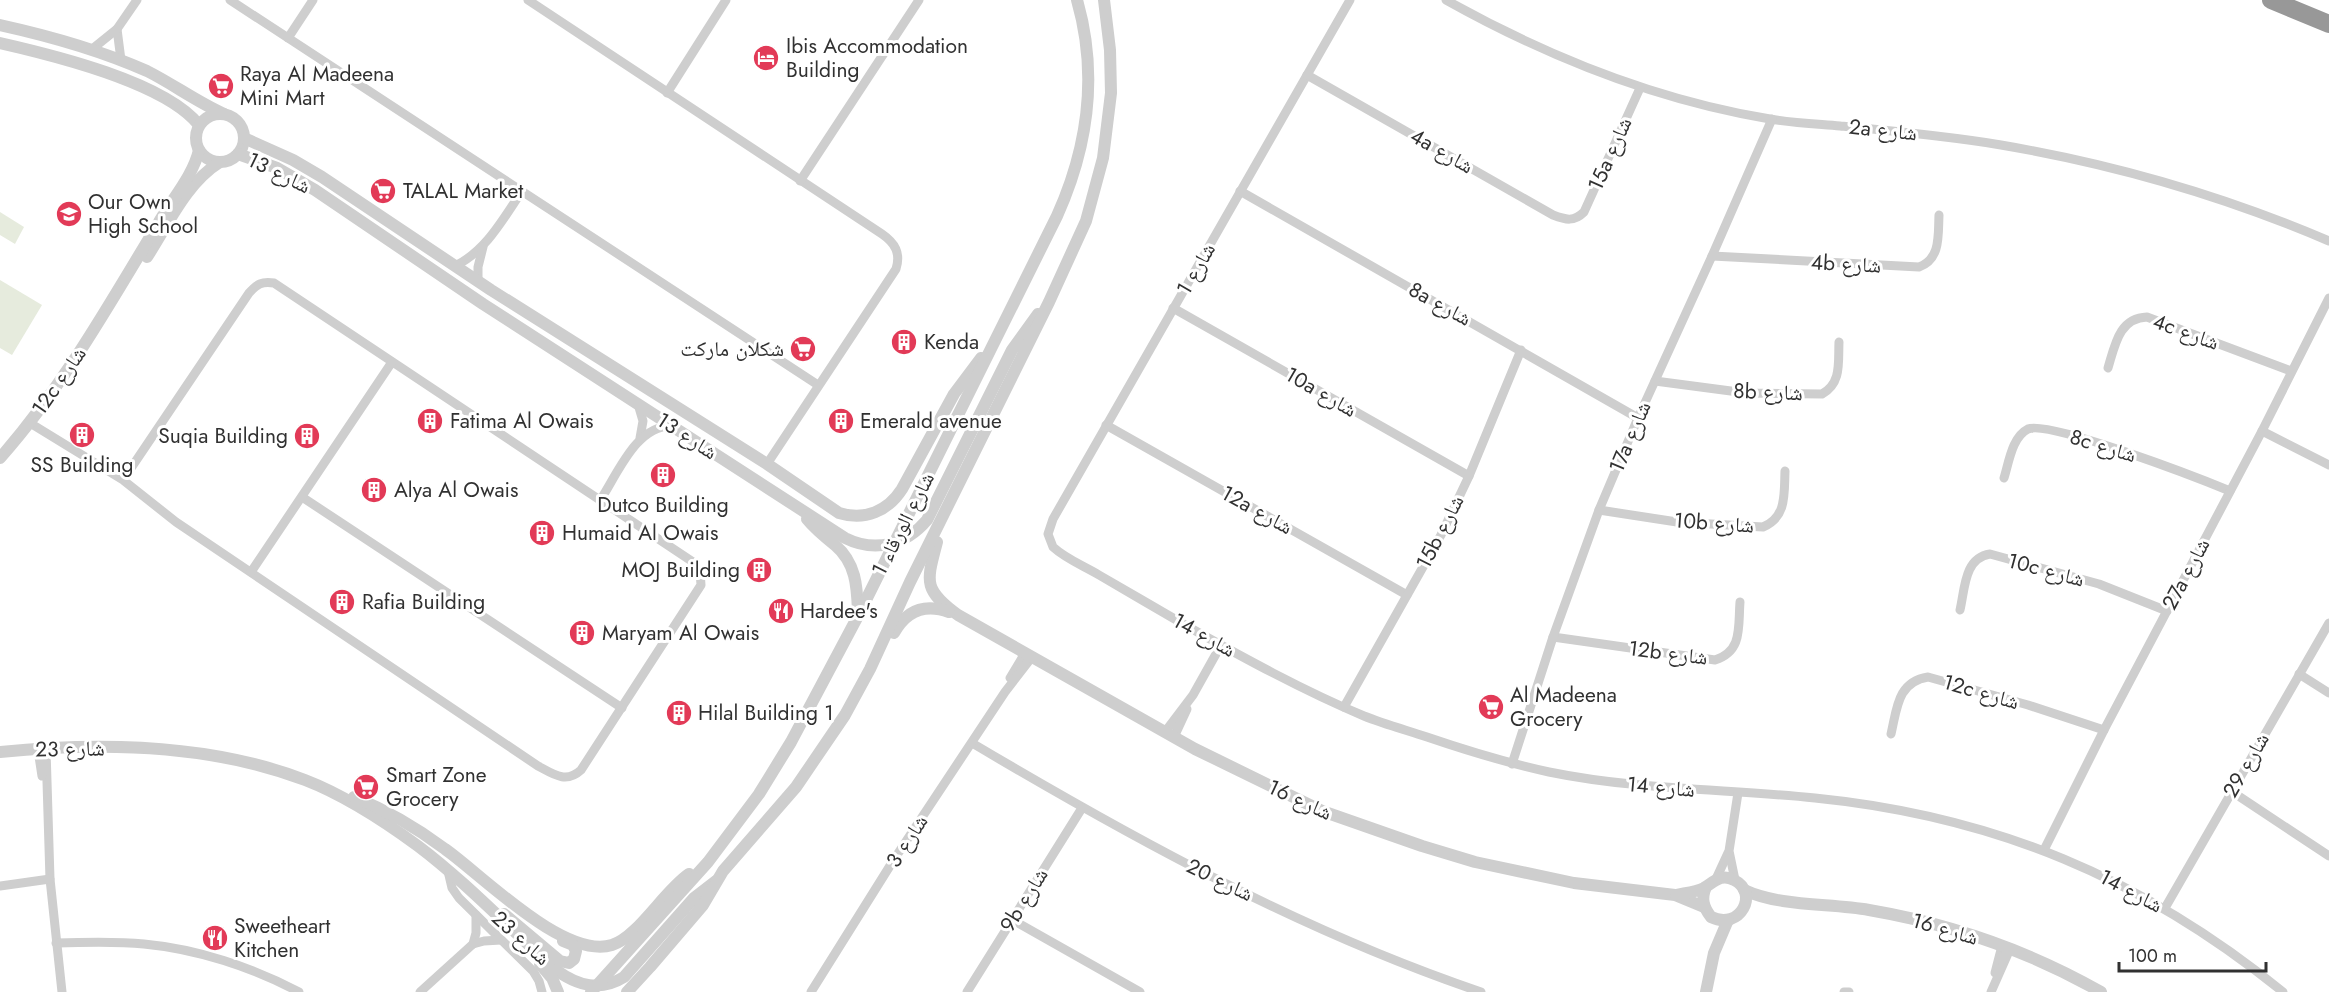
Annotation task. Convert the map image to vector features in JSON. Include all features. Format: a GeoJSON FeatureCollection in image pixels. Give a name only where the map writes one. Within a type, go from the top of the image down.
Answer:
{"type":"FeatureCollection","features":[{"type":"Feature","properties":{"kind":"highway"},"geometry":{"type":"LineString","coordinates":[[2271,0],[2328,24]]}},
{"type":"Feature","properties":{"kind":"street"},"geometry":{"type":"LineString","coordinates":[[92,50],[117,29],[137,0]]}},
{"type":"Feature","properties":{"kind":"street"},"geometry":{"type":"LineString","coordinates":[[230,0],[818,385]]}},
{"type":"Feature","properties":{"kind":"street"},"geometry":{"type":"LineString","coordinates":[[288,38],[313,0]]}},
{"type":"Feature","properties":{"kind":"street"},"geometry":{"type":"LineString","coordinates":[[528,0],[891,240],[897,252],[896,269],[766,464]]}},
{"type":"Feature","properties":{"kind":"street"},"geometry":{"type":"LineString","coordinates":[[667,93],[726,0]]}},
{"type":"Feature","properties":{"kind":"street"},"geometry":{"type":"LineString","coordinates":[[800,181],[919,0]]}},
{"type":"Feature","properties":{"kind":"street","name":"شارع الورقاء 1"},"geometry":{"type":"LineString","coordinates":[[594,989],[708,862],[759,794],[791,742],[858,616],[1065,200],[1082,144],[1089,85],[1087,46],[1077,0]]}},
{"type":"Feature","properties":{"kind":"street","name":"شارع الورقاء 1"},"geometry":{"type":"LineString","coordinates":[[627,992],[704,904],[718,879],[796,787],[841,721],[870,669],[910,582],[1049,302],[1086,221],[1103,158],[1110,115],[1111,83],[1104,0]]}},
{"type":"Feature","properties":{"kind":"street","name":"شارع 1"},"geometry":{"type":"LineString","coordinates":[[1049,541],[1048,534],[1053,519],[1350,0]]}},
{"type":"Feature","properties":{"kind":"street","name":"2a شارع"},"geometry":{"type":"LineString","coordinates":[[1446,0],[1512,36],[1553,55],[1640,88],[1772,119],[1936,135],[2064,157],[2184,188],[2244,207],[2329,241]]}},
{"type":"Feature","properties":{"kind":"street"},"geometry":{"type":"LineString","coordinates":[[0,25],[121,60],[159,77],[198,102],[224,114],[239,122],[244,138],[238,154],[230,160],[220,162],[208,159],[199,150],[196,140],[199,125],[210,115],[224,114]]}},
{"type":"Feature","properties":{"kind":"street"},"geometry":{"type":"LineString","coordinates":[[117,29],[121,60]]}},
{"type":"Feature","properties":{"kind":"street"},"geometry":{"type":"LineString","coordinates":[[0,43],[77,63],[132,83],[181,108],[199,125]]}},
{"type":"Feature","properties":{"kind":"street","name":"4a شارع"},"geometry":{"type":"LineString","coordinates":[[1307,75],[1553,215],[1570,220],[1578,218]]}},
{"type":"Feature","properties":{"kind":"street","name":"15a شارع"},"geometry":{"type":"LineString","coordinates":[[1578,218],[1584,212],[1640,88]]}},
{"type":"Feature","properties":{"kind":"street","name":"17a شارع"},"geometry":{"type":"LineString","coordinates":[[1512,764],[1553,637],[1599,510],[1772,119]]}},
{"type":"Feature","properties":{"kind":"street","name":"شارع 13"},"geometry":{"type":"LineString","coordinates":[[244,138],[308,168],[478,281],[839,513],[860,516],[881,510],[898,495],[954,394],[994,344]]}},
{"type":"Feature","properties":{"kind":"street","name":"12c شارع"},"geometry":{"type":"LineString","coordinates":[[114,301],[191,170],[199,150]]}},
{"type":"Feature","properties":{"kind":"street","name":"شارع 13"},"geometry":{"type":"LineString","coordinates":[[238,154],[277,168],[315,190],[483,304],[801,510],[851,542],[871,546],[892,544],[915,532],[927,520],[1018,339],[1049,302]]}},
{"type":"Feature","properties":{"kind":"street","name":"12c شارع"},"geometry":{"type":"LineString","coordinates":[[0,458],[32,420],[114,301],[132,279],[192,187],[206,171],[220,162]]}},
{"type":"Feature","properties":{"kind":"street"},"geometry":{"type":"LineString","coordinates":[[455,266],[471,257],[484,244],[522,191]]}},
{"type":"Feature","properties":{"kind":"street","name":"8a شارع"},"geometry":{"type":"LineString","coordinates":[[1240,191],[1638,418]]}},
{"type":"Feature","properties":{"kind":"street","name":"4b شارع"},"geometry":{"type":"LineString","coordinates":[[1712,256],[1919,267],[1927,264],[1936,251],[1939,215]]}},
{"type":"Feature","properties":{"kind":"street"},"geometry":{"type":"LineString","coordinates":[[478,281],[478,267],[484,244]]}},
{"type":"Feature","properties":{"kind":"street"},"geometry":{"type":"LineString","coordinates":[[32,420],[123,480],[176,522],[518,753],[558,777],[569,777],[581,770],[699,590],[702,577],[693,562],[274,283],[264,282],[255,285],[123,480]]}},
{"type":"Feature","properties":{"kind":"street","name":"27a شارع"},"geometry":{"type":"LineString","coordinates":[[2044,850],[2329,298]]}},
{"type":"Feature","properties":{"kind":"street","name":"10a شارع"},"geometry":{"type":"LineString","coordinates":[[1173,308],[1469,476]]}},
{"type":"Feature","properties":{"kind":"street","name":"4c شارع"},"geometry":{"type":"LineString","coordinates":[[2108,368],[2123,327],[2130,321],[2147,317],[2291,371]]}},
{"type":"Feature","properties":{"kind":"street","name":"8b شارع"},"geometry":{"type":"LineString","coordinates":[[1655,381],[1736,392],[1822,394],[1830,390],[1835,383],[1839,342]]}},
{"type":"Feature","properties":{"kind":"street","name":"15b شارع"},"geometry":{"type":"LineString","coordinates":[[1344,707],[1441,535],[1469,476],[1521,350]]}},
{"type":"Feature","properties":{"kind":"street"},"geometry":{"type":"LineString","coordinates":[[251,572],[392,362]]}},
{"type":"Feature","properties":{"kind":"street"},"geometry":{"type":"LineString","coordinates":[[601,499],[640,438],[643,421],[638,404]]}},
{"type":"Feature","properties":{"kind":"street","name":"12a شارع"},"geometry":{"type":"LineString","coordinates":[[1106,425],[1407,595]]}},
{"type":"Feature","properties":{"kind":"street"},"geometry":{"type":"LineString","coordinates":[[640,438],[655,428],[673,426]]}},
{"type":"Feature","properties":{"kind":"street","name":"8c شارع"},"geometry":{"type":"LineString","coordinates":[[2004,478],[2017,440],[2025,431],[2038,427],[2115,449],[2230,491]]}},
{"type":"Feature","properties":{"kind":"street"},"geometry":{"type":"LineString","coordinates":[[2262,431],[2329,465]]}},
{"type":"Feature","properties":{"kind":"street","name":"10b شارع"},"geometry":{"type":"LineString","coordinates":[[1599,510],[1677,522],[1763,527],[1779,517],[1783,508],[1785,471]]}},
{"type":"Feature","properties":{"kind":"street"},"geometry":{"type":"LineString","coordinates":[[302,496],[622,708]]}},
{"type":"Feature","properties":{"kind":"street"},"geometry":{"type":"LineString","coordinates":[[801,510],[812,525],[837,547],[848,561],[856,583],[858,616]]}},
{"type":"Feature","properties":{"kind":"street","name":"شارع 16"},"geometry":{"type":"LineString","coordinates":[[942,520],[929,567],[930,582],[938,600],[958,615],[1169,734],[1322,812],[1422,846],[1524,874],[1574,883],[1675,895],[1707,912]]}},
{"type":"Feature","properties":{"kind":"street","name":"شارع 14"},"geometry":{"type":"LineString","coordinates":[[1049,541],[1058,552],[1221,645],[1344,707],[1378,721],[1512,764],[1591,780],[1814,798],[1892,809],[1969,826],[2044,850],[2106,877],[2165,908],[2211,937],[2283,992]]}},
{"type":"Feature","properties":{"kind":"street","name":"10c شارع"},"geometry":{"type":"LineString","coordinates":[[1960,610],[1970,566],[1982,556],[1990,555],[2099,584],[2167,611]]}},
{"type":"Feature","properties":{"kind":"street","name":"12b شارع"},"geometry":{"type":"LineString","coordinates":[[1553,637],[1715,660],[1732,651],[1736,642],[1740,602]]}},
{"type":"Feature","properties":{"kind":"street","name":"شارع 16"},"geometry":{"type":"LineString","coordinates":[[870,669],[901,621],[910,614],[930,608],[958,615]]}},
{"type":"Feature","properties":{"kind":"street","name":"شارع 29"},"geometry":{"type":"LineString","coordinates":[[2165,908],[2329,623]]}},
{"type":"Feature","properties":{"kind":"street"},"geometry":{"type":"LineString","coordinates":[[1169,734],[1221,645]]}},
{"type":"Feature","properties":{"kind":"street","name":"شارع 3"},"geometry":{"type":"LineString","coordinates":[[811,992],[893,861],[1028,655]]}},
{"type":"Feature","properties":{"kind":"street"},"geometry":{"type":"LineString","coordinates":[[2299,674],[2329,693]]}},
{"type":"Feature","properties":{"kind":"street","name":"12c شارع"},"geometry":{"type":"LineString","coordinates":[[1891,734],[1903,691],[1910,683],[1928,677],[2006,698],[2104,730]]}},
{"type":"Feature","properties":{"kind":"street","name":"شارع 20"},"geometry":{"type":"LineString","coordinates":[[972,743],[1082,808],[1175,858],[1267,903],[1454,988],[1481,992]]}},
{"type":"Feature","properties":{"kind":"street","name":"شارع 23"},"geometry":{"type":"LineString","coordinates":[[0,752],[42,749],[144,748],[184,752],[244,762],[315,784],[372,804],[426,836],[468,866],[523,912],[550,929],[584,944],[597,947],[611,945],[629,934],[678,883],[708,862]]}},
{"type":"Feature","properties":{"kind":"street"},"geometry":{"type":"LineString","coordinates":[[42,749],[47,795],[50,879],[62,992]]}},
{"type":"Feature","properties":{"kind":"street","name":"شارع 23"},"geometry":{"type":"LineString","coordinates":[[315,784],[392,828],[448,871],[563,975],[594,989]]}},
{"type":"Feature","properties":{"kind":"street"},"geometry":{"type":"LineString","coordinates":[[2231,791],[2329,856]]}},
{"type":"Feature","properties":{"kind":"street"},"geometry":{"type":"LineString","coordinates":[[1707,912],[1728,920],[1736,917],[1743,910],[1745,903],[1729,851],[1734,793]]}},
{"type":"Feature","properties":{"kind":"street","name":"9b شارع"},"geometry":{"type":"LineString","coordinates":[[967,992],[1082,808]]}},
{"type":"Feature","properties":{"kind":"street"},"geometry":{"type":"LineString","coordinates":[[1714,953],[1703,893],[1729,851]]}},
{"type":"Feature","properties":{"kind":"street"},"geometry":{"type":"LineString","coordinates":[[448,871],[455,893],[533,971],[542,992]]}},
{"type":"Feature","properties":{"kind":"street"},"geometry":{"type":"LineString","coordinates":[[1711,883],[1729,878],[1739,885]]}},
{"type":"Feature","properties":{"kind":"street"},"geometry":{"type":"LineString","coordinates":[[0,886],[50,879]]}},
{"type":"Feature","properties":{"kind":"street"},"geometry":{"type":"LineString","coordinates":[[594,989],[617,981],[630,971],[694,898],[718,879]]}},
{"type":"Feature","properties":{"kind":"street","name":"شارع 16"},"geometry":{"type":"LineString","coordinates":[[1675,895],[1711,883]]}},
{"type":"Feature","properties":{"kind":"street","name":"شارع 16"},"geometry":{"type":"LineString","coordinates":[[1739,885],[1779,900],[1893,914],[1947,928],[2044,962],[2101,992]]}},
{"type":"Feature","properties":{"kind":"street"},"geometry":{"type":"LineString","coordinates":[[473,894],[523,929],[560,962],[569,963],[574,959],[576,951],[573,945],[539,929],[523,912]]}},
{"type":"Feature","properties":{"kind":"street","name":"شارع 16"},"geometry":{"type":"LineString","coordinates":[[1743,910],[1779,900]]}},
{"type":"Feature","properties":{"kind":"street"},"geometry":{"type":"LineString","coordinates":[[473,944],[476,933],[476,915]]}},
{"type":"Feature","properties":{"kind":"street"},"geometry":{"type":"LineString","coordinates":[[1011,919],[1140,992]]}},
{"type":"Feature","properties":{"kind":"street"},"geometry":{"type":"LineString","coordinates":[[1706,992],[1714,953],[1728,920]]}},
{"type":"Feature","properties":{"kind":"street"},"geometry":{"type":"LineString","coordinates":[[420,992],[473,944],[501,940]]}},
{"type":"Feature","properties":{"kind":"street"},"geometry":{"type":"LineString","coordinates":[[524,941],[552,978],[558,992]]}},
{"type":"Feature","properties":{"kind":"street"},"geometry":{"type":"LineString","coordinates":[[56,943],[107,942],[176,948],[255,972],[299,992]]}},
{"type":"Feature","properties":{"kind":"street"},"geometry":{"type":"LineString","coordinates":[[1991,991],[2006,947]]}},
{"type":"Feature","properties":{"kind":"street"},"geometry":{"type":"LineString","coordinates":[[638,992],[651,967]]}},
{"type":"Feature","properties":{"kind":"street"},"geometry":{"type":"LineString","coordinates":[[1844,992],[1849,992]]}},
{"type":"Feature","properties":{"kind":"shaded area"},"geometry":{"type":"Polygon","coordinates":[[[0,212],[24,227],[15,244],[0,235],[0,212]]]}},
{"type":"Feature","properties":{"kind":"shaded area"},"geometry":{"type":"Polygon","coordinates":[[[0,280],[42,305],[12,355],[0,348],[0,280]]]}},
{"type":"Feature","properties":{"kind":"place","name":"Ibis Accommodation Building"},"geometry":{"type":"Point","coordinates":[766,58]}},
{"type":"Feature","properties":{"kind":"place","name":"Raya Al Madeena Mini Mart"},"geometry":{"type":"Point","coordinates":[221,86]}},
{"type":"Feature","properties":{"kind":"place","name":"TALAL Market"},"geometry":{"type":"Point","coordinates":[383,191]}},
{"type":"Feature","properties":{"kind":"place","name":"Our Own High School"},"geometry":{"type":"Point","coordinates":[69,214]}},
{"type":"Feature","properties":{"kind":"place","name":"Kenda"},"geometry":{"type":"Point","coordinates":[904,342]}},
{"type":"Feature","properties":{"kind":"place","name":"شكلان ماركت"},"geometry":{"type":"Point","coordinates":[803,349]}},
{"type":"Feature","properties":{"kind":"place","name":"Fatima Al Owais"},"geometry":{"type":"Point","coordinates":[430,421]}},
{"type":"Feature","properties":{"kind":"place","name":"Emerald avenue"},"geometry":{"type":"Point","coordinates":[841,421]}},
{"type":"Feature","properties":{"kind":"place","name":"SS Building"},"geometry":{"type":"Point","coordinates":[82,435]}},
{"type":"Feature","properties":{"kind":"place","name":"Suqia Building"},"geometry":{"type":"Point","coordinates":[307,436]}},
{"type":"Feature","properties":{"kind":"place","name":"Dutco Building"},"geometry":{"type":"Point","coordinates":[663,475]}},
{"type":"Feature","properties":{"kind":"place","name":"Alya Al Owais"},"geometry":{"type":"Point","coordinates":[374,490]}},
{"type":"Feature","properties":{"kind":"place","name":"Humaid Al Owais"},"geometry":{"type":"Point","coordinates":[542,533]}},
{"type":"Feature","properties":{"kind":"place","name":"MOJ Building"},"geometry":{"type":"Point","coordinates":[759,570]}},
{"type":"Feature","properties":{"kind":"place","name":"Rafia Building"},"geometry":{"type":"Point","coordinates":[342,602]}},
{"type":"Feature","properties":{"kind":"place","name":"Hardee's"},"geometry":{"type":"Point","coordinates":[781,611]}},
{"type":"Feature","properties":{"kind":"place","name":"Maryam Al Owais"},"geometry":{"type":"Point","coordinates":[582,633]}},
{"type":"Feature","properties":{"kind":"place","name":"Al Madeena Grocery"},"geometry":{"type":"Point","coordinates":[1491,707]}},
{"type":"Feature","properties":{"kind":"place","name":"Hilal Building 1"},"geometry":{"type":"Point","coordinates":[679,713]}},
{"type":"Feature","properties":{"kind":"place","name":"Smart Zone Grocery"},"geometry":{"type":"Point","coordinates":[366,787]}},
{"type":"Feature","properties":{"kind":"place","name":"Sweetheart Kitchen"},"geometry":{"type":"Point","coordinates":[215,938]}}]}
